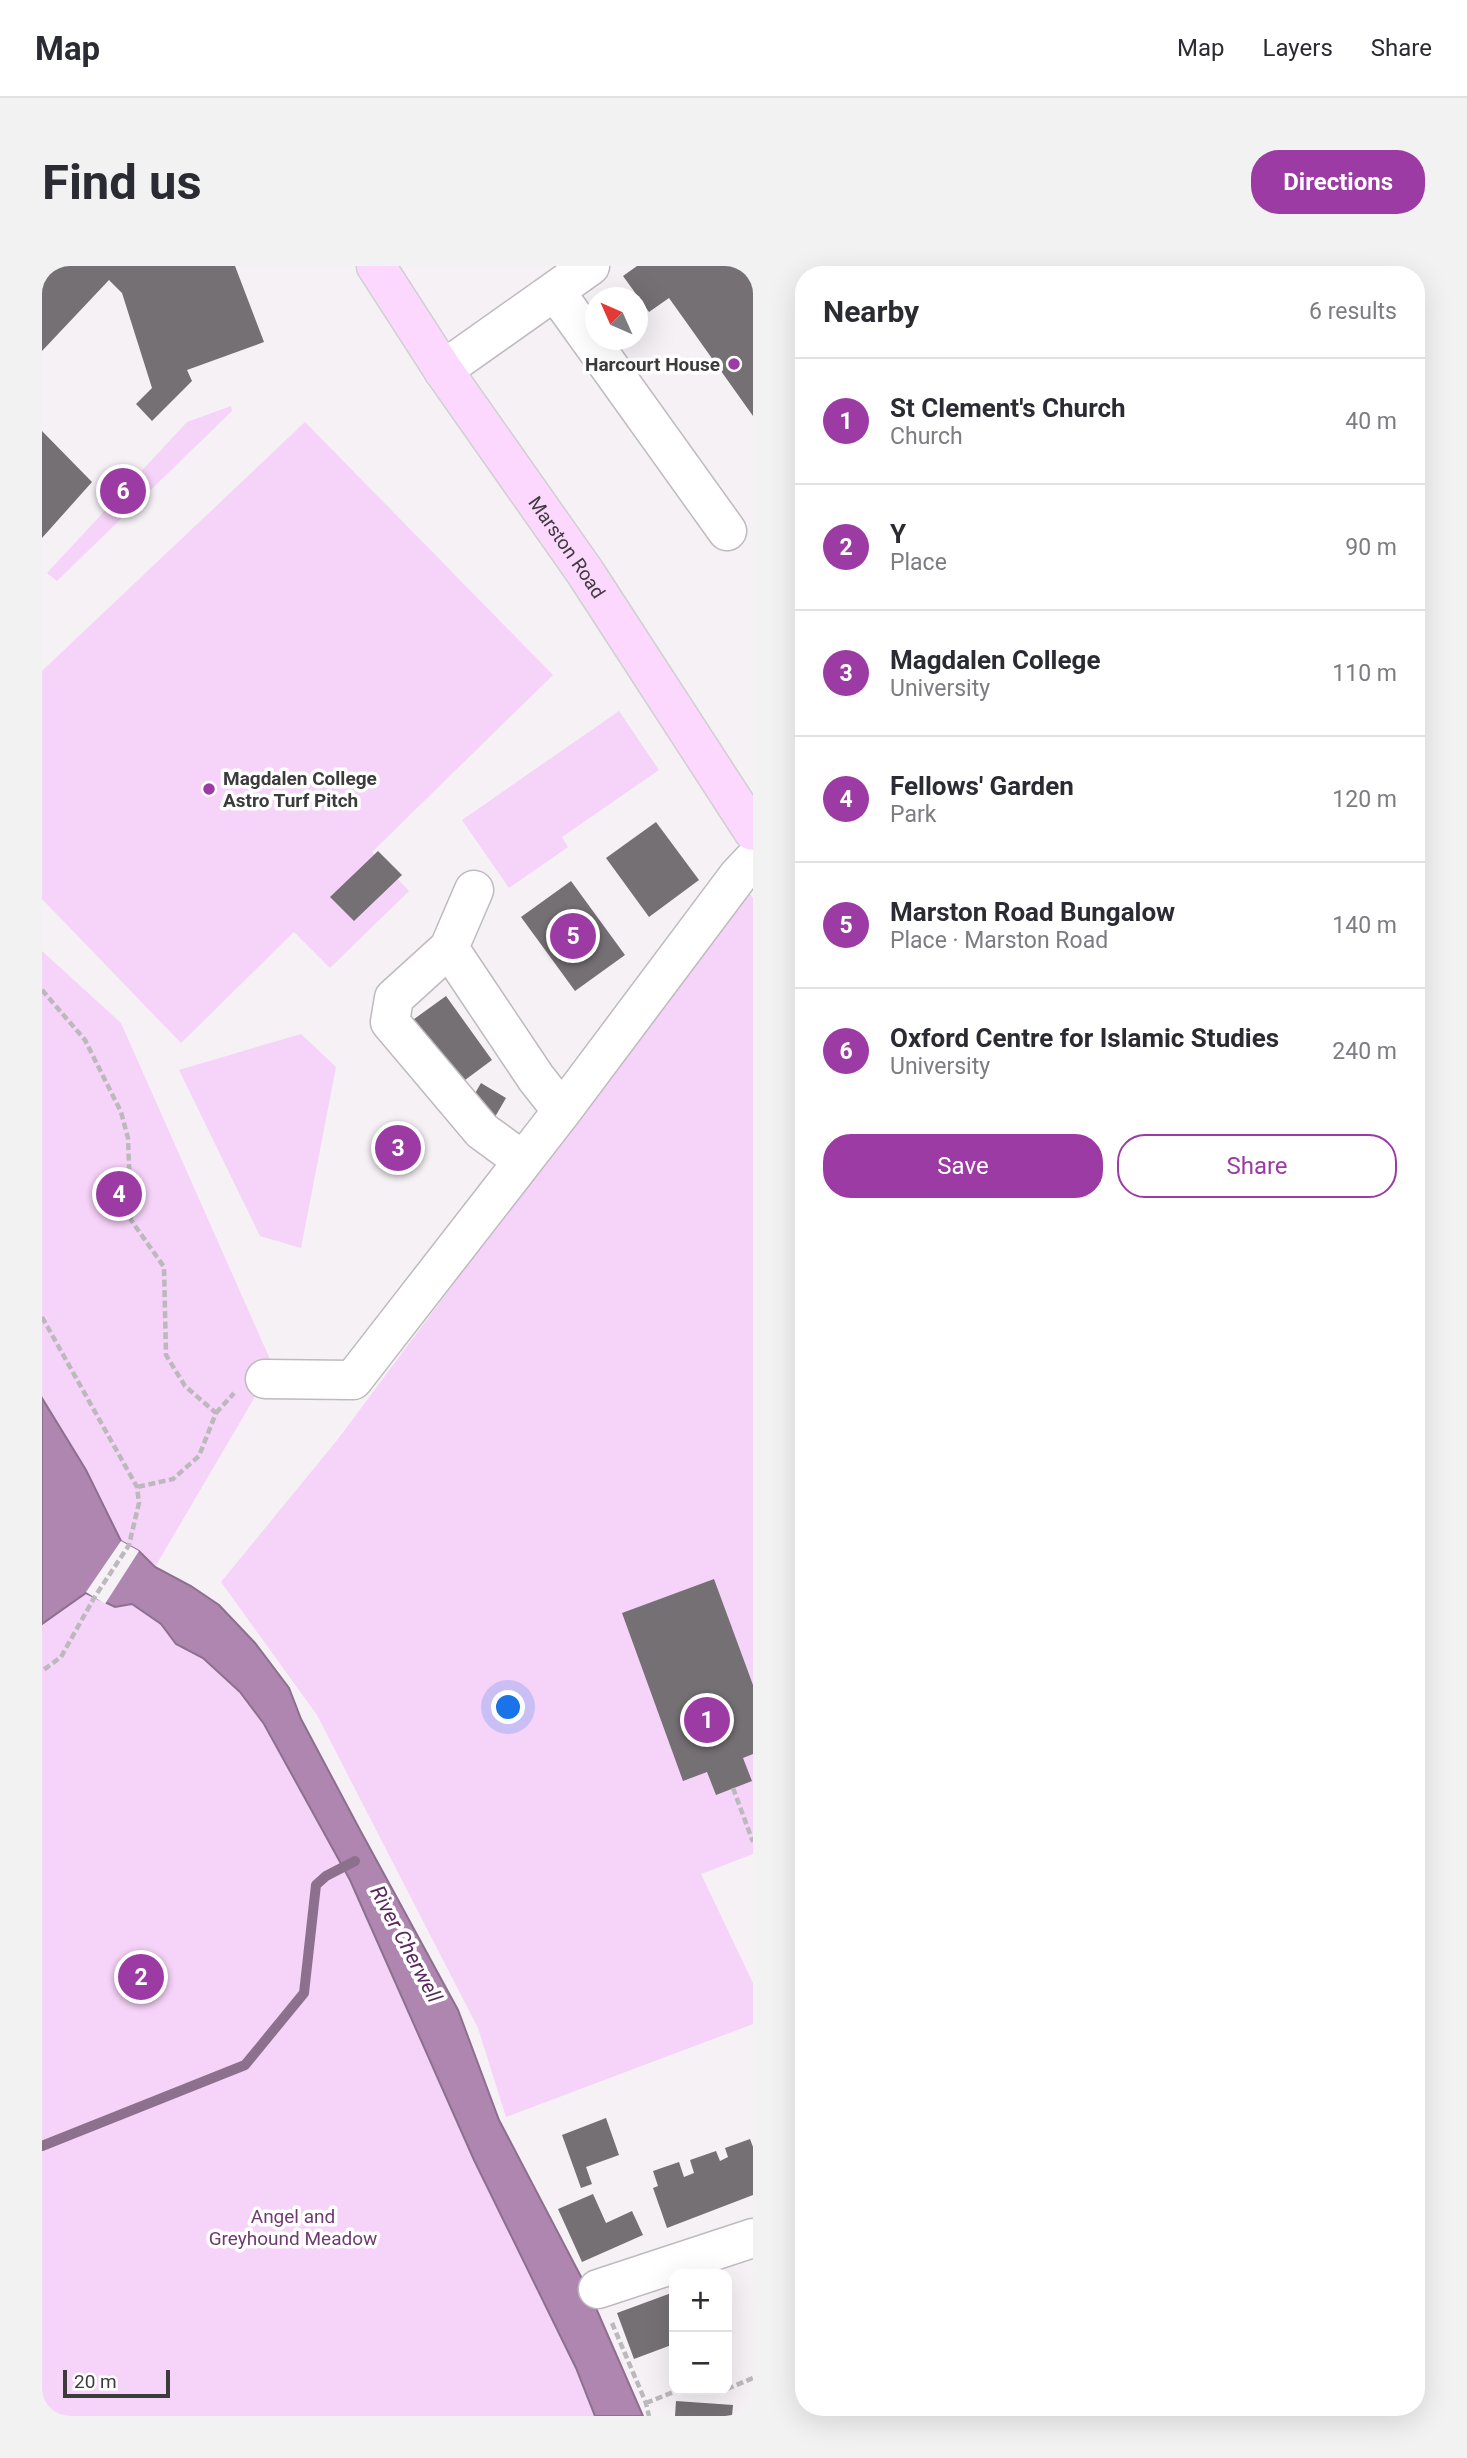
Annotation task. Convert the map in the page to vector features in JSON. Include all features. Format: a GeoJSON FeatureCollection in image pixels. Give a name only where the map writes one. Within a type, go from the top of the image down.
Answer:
{"type":"FeatureCollection","features":[{"type":"Feature","properties":{"kind":"main road","name":"Marston Road"},"geometry":{"type":"LineString","coordinates":[[376,266],[443,370],[585,572],[753,831]]}},
{"type":"Feature","properties":{"kind":"street"},"geometry":{"type":"LineString","coordinates":[[443,370],[590,266]]}},
{"type":"Feature","properties":{"kind":"street"},"geometry":{"type":"LineString","coordinates":[[555,290],[727,531]]}},
{"type":"Feature","properties":{"kind":"street"},"geometry":{"type":"LineString","coordinates":[[265,1379],[353,1380],[562,1111],[738,876],[753,860]]}},
{"type":"Feature","properties":{"kind":"street"},"geometry":{"type":"LineString","coordinates":[[474,890],[449,948],[394,998],[390,1022],[482,1130],[523,1161]]}},
{"type":"Feature","properties":{"kind":"street"},"geometry":{"type":"LineString","coordinates":[[449,948],[562,1111]]}},
{"type":"Feature","properties":{"kind":"street"},"geometry":{"type":"LineString","coordinates":[[598,2289],[753,2238]]}},
{"type":"Feature","properties":{"kind":"path"},"geometry":{"type":"LineString","coordinates":[[42,990],[85,1040],[121,1112],[128,1138],[131,1220],[164,1267],[166,1355],[185,1386],[216,1413],[199,1456],[173,1479],[137,1487]]}},
{"type":"Feature","properties":{"kind":"path"},"geometry":{"type":"LineString","coordinates":[[42,1317],[137,1487],[139,1503],[129,1545],[94,1598],[61,1657],[42,1671]]}},
{"type":"Feature","properties":{"kind":"path"},"geometry":{"type":"LineString","coordinates":[[733,1788],[751,1828],[753,1842]]}},
{"type":"Feature","properties":{"kind":"path"},"geometry":{"type":"LineString","coordinates":[[598,2289],[649,2416]]}},
{"type":"Feature","properties":{"kind":"path"},"geometry":{"type":"LineString","coordinates":[[732,2387],[753,2378]]}},
{"type":"Feature","properties":{"kind":"path"},"geometry":{"type":"LineString","coordinates":[[646,2403],[669,2394]]}},
{"type":"Feature","properties":{"kind":"green space"},"geometry":{"type":"Polygon","coordinates":[[[231,406],[232,411],[57,581],[47,573],[187,422],[231,406]]]}},
{"type":"Feature","properties":{"kind":"green space","name":"Magdalen College Astro Turf Pitch"},"geometry":{"type":"Polygon","coordinates":[[[305,422],[553,675],[372,852],[409,891],[330,968],[294,932],[181,1043],[42,899],[42,671],[305,422]]]}},
{"type":"Feature","properties":{"kind":"green space"},"geometry":{"type":"Polygon","coordinates":[[[619,711],[659,770],[562,837],[568,847],[509,888],[462,820],[619,711]]]}},
{"type":"Feature","properties":{"kind":"green space"},"geometry":{"type":"Polygon","coordinates":[[[747,890],[753,898],[753,1854],[701,1874],[753,1983],[753,2024],[506,2117],[478,2028],[317,1715],[221,1582],[338,1439],[747,890]]]}},
{"type":"Feature","properties":{"kind":"green space"},"geometry":{"type":"Polygon","coordinates":[[[42,951],[121,1023],[273,1366],[155,1567],[139,1551],[121,1541],[86,1470],[42,1398],[42,951]]]}},
{"type":"Feature","properties":{"kind":"green space"},"geometry":{"type":"Polygon","coordinates":[[[301,1034],[336,1067],[301,1248],[260,1236],[179,1070],[301,1034]]]}},
{"type":"Feature","properties":{"kind":"green space","name":"Angel and Greyhound Meadow"},"geometry":{"type":"Polygon","coordinates":[[[86,1592],[94,1598],[132,1603],[161,1624],[176,1644],[203,1658],[240,1692],[264,1724],[350,1880],[474,2160],[576,2368],[595,2416],[42,2416],[42,1624],[86,1592]]]}},
{"type":"Feature","properties":{"kind":"water","name":"River Cherwell"},"geometry":{"type":"Polygon","coordinates":[[[42,1398],[86,1470],[121,1541],[139,1551],[155,1567],[219,1605],[255,1643],[289,1688],[301,1719],[458,2010],[499,2120],[589,2292],[643,2416],[595,2416],[576,2368],[474,2160],[350,1880],[264,1724],[240,1692],[203,1658],[176,1644],[161,1624],[132,1604],[115,1607],[86,1593],[42,1624],[42,1398]]]}},
{"type":"Feature","properties":{"kind":"pier"},"geometry":{"type":"Polygon","coordinates":[[[121,1541],[139,1551],[105,1604],[86,1592],[121,1541]]]}},
{"type":"Feature","properties":{"kind":"building"},"geometry":{"type":"Polygon","coordinates":[[[42,266],[235,266],[264,342],[187,370],[192,381],[152,421],[136,404],[152,388],[122,293],[109,280],[42,351],[42,266]]]}},
{"type":"Feature","properties":{"kind":"building","name":"Harcourt House"},"geometry":{"type":"Polygon","coordinates":[[[637,266],[753,266],[753,416],[669,298],[649,312],[648,287],[631,287],[623,276],[637,266]]]}},
{"type":"Feature","properties":{"kind":"building"},"geometry":{"type":"Polygon","coordinates":[[[42,431],[92,482],[42,538],[42,431]]]}},
{"type":"Feature","properties":{"kind":"building"},"geometry":{"type":"Polygon","coordinates":[[[656,822],[699,880],[649,917],[606,858],[656,822]]]}},
{"type":"Feature","properties":{"kind":"building"},"geometry":{"type":"Polygon","coordinates":[[[378,851],[402,875],[354,921],[330,897],[378,851]]]}},
{"type":"Feature","properties":{"kind":"building"},"geometry":{"type":"Polygon","coordinates":[[[571,881],[625,955],[575,991],[521,917],[571,881]]]}},
{"type":"Feature","properties":{"kind":"building"},"geometry":{"type":"Polygon","coordinates":[[[446,996],[492,1060],[457,1086],[410,1022],[446,996]]]}},
{"type":"Feature","properties":{"kind":"building"},"geometry":{"type":"Polygon","coordinates":[[[481,1083],[506,1098],[495,1117],[470,1102],[481,1083]]]}},
{"type":"Feature","properties":{"kind":"building"},"geometry":{"type":"Polygon","coordinates":[[[714,1579],[753,1685],[753,1754],[743,1758],[752,1781],[716,1795],[707,1772],[683,1781],[622,1613],[714,1579]]]}},
{"type":"Feature","properties":{"kind":"building"},"geometry":{"type":"Polygon","coordinates":[[[606,2118],[619,2155],[586,2167],[592,2184],[581,2188],[562,2135],[606,2118]]]}},
{"type":"Feature","properties":{"kind":"building"},"geometry":{"type":"Polygon","coordinates":[[[750,2139],[753,2147],[753,2195],[667,2228],[653,2188],[658,2186],[653,2171],[679,2162],[684,2177],[694,2173],[690,2160],[716,2151],[720,2161],[728,2157],[725,2148],[750,2139]]]}},
{"type":"Feature","properties":{"kind":"building"},"geometry":{"type":"Polygon","coordinates":[[[593,2194],[606,2223],[632,2211],[643,2235],[582,2262],[558,2209],[593,2194]]]}},
{"type":"Feature","properties":{"kind":"building"},"geometry":{"type":"Polygon","coordinates":[[[669,2294],[669,2346],[634,2359],[617,2313],[669,2294]]]}},
{"type":"Feature","properties":{"kind":"building"},"geometry":{"type":"Polygon","coordinates":[[[676,2401],[733,2405],[732,2416],[675,2416],[676,2401]]]}},
{"type":"Feature","properties":{"kind":"waterway"},"geometry":{"type":"LineString","coordinates":[[42,2146],[245,2065],[304,1993],[316,1885],[326,1876],[355,1861]]}},
{"type":"Feature","properties":{"kind":"place","name":"Harcourt House"},"geometry":{"type":"Point","coordinates":[734,364]}},
{"type":"Feature","properties":{"kind":"place","name":"Oxford Centre for Islamic Studies"},"geometry":{"type":"Point","coordinates":[123,491]}},
{"type":"Feature","properties":{"kind":"place","name":"Magdalen College Astro Turf Pitch"},"geometry":{"type":"Point","coordinates":[209,789]}},
{"type":"Feature","properties":{"kind":"place","name":"Marston Road Bungalow"},"geometry":{"type":"Point","coordinates":[573,936]}},
{"type":"Feature","properties":{"kind":"place","name":"Magdalen College"},"geometry":{"type":"Point","coordinates":[398,1148]}},
{"type":"Feature","properties":{"kind":"place","name":"Fellows' Garden"},"geometry":{"type":"Point","coordinates":[119,1194]}},
{"type":"Feature","properties":{"kind":"place","name":"St Clement's Church"},"geometry":{"type":"Point","coordinates":[707,1720]}},
{"type":"Feature","properties":{"kind":"place","name":"Y"},"geometry":{"type":"Point","coordinates":[141,1977]}}]}
